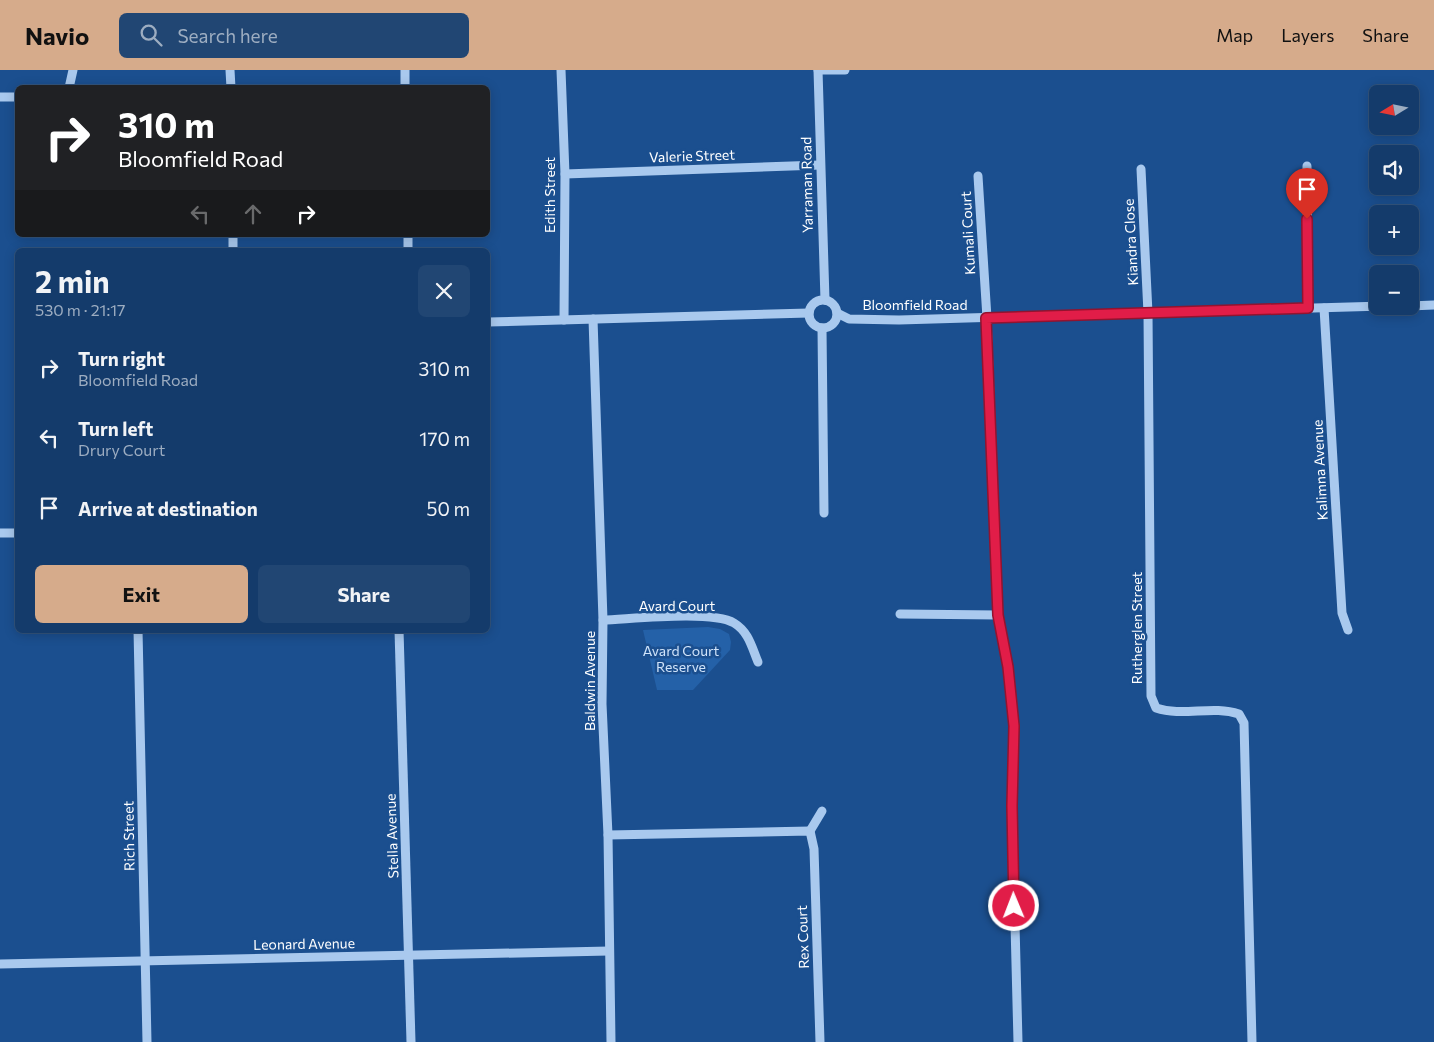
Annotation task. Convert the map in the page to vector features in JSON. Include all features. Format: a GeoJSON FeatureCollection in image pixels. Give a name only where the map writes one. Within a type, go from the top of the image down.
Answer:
{"type":"FeatureCollection","features":[{"type":"Feature","properties":{"kind":"street"},"geometry":{"type":"LineString","coordinates":[[70,85],[73,70]]}},
{"type":"Feature","properties":{"kind":"street"},"geometry":{"type":"LineString","coordinates":[[230,70],[231,85]]}},
{"type":"Feature","properties":{"kind":"street"},"geometry":{"type":"LineString","coordinates":[[405,70],[405,85]]}},
{"type":"Feature","properties":{"kind":"street","name":"Edith Street"},"geometry":{"type":"LineString","coordinates":[[561,70],[565,174],[564,320]]}},
{"type":"Feature","properties":{"kind":"street"},"geometry":{"type":"LineString","coordinates":[[818,70],[845,70]]}},
{"type":"Feature","properties":{"kind":"street","name":"Yarraman Road"},"geometry":{"type":"LineString","coordinates":[[818,70],[824,300]]}},
{"type":"Feature","properties":{"kind":"street"},"geometry":{"type":"LineString","coordinates":[[0,97],[15,97]]}},
{"type":"Feature","properties":{"kind":"street","name":"Valerie Street"},"geometry":{"type":"LineString","coordinates":[[565,174],[820,164]]}},
{"type":"Feature","properties":{"kind":"street"},"geometry":{"type":"LineString","coordinates":[[1307,166],[1308,308]]}},
{"type":"Feature","properties":{"kind":"street","name":"Kiandra Close"},"geometry":{"type":"LineString","coordinates":[[1141,169],[1148,313]]}},
{"type":"Feature","properties":{"kind":"street","name":"Kumali Court"},"geometry":{"type":"LineString","coordinates":[[978,176],[986,318],[998,615],[1008,667],[1014,726],[1012,806],[1018,1042]]}},
{"type":"Feature","properties":{"kind":"street"},"geometry":{"type":"LineString","coordinates":[[824,300],[835,306],[837,313],[835,322],[822,328],[811,322],[809,313],[816,302],[824,300]]}},
{"type":"Feature","properties":{"kind":"street"},"geometry":{"type":"LineString","coordinates":[[1419,306],[1434,305]]}},
{"type":"Feature","properties":{"kind":"street","name":"Bloomfield Road"},"geometry":{"type":"LineString","coordinates":[[837,313],[849,318],[899,320],[1369,306]]}},
{"type":"Feature","properties":{"kind":"street","name":"Kalimna Avenue"},"geometry":{"type":"LineString","coordinates":[[1324,308],[1342,613],[1348,630]]}},
{"type":"Feature","properties":{"kind":"street"},"geometry":{"type":"LineString","coordinates":[[490,322],[809,313]]}},
{"type":"Feature","properties":{"kind":"street","name":"Rutherglen Street"},"geometry":{"type":"LineString","coordinates":[[1148,313],[1151,696],[1156,708],[1168,712],[1228,710],[1239,714],[1244,723],[1252,1042]]}},
{"type":"Feature","properties":{"kind":"street","name":"Baldwin Avenue"},"geometry":{"type":"LineString","coordinates":[[593,319],[603,620],[602,704],[608,835],[610,1042]]}},
{"type":"Feature","properties":{"kind":"street"},"geometry":{"type":"LineString","coordinates":[[822,328],[824,513]]}},
{"type":"Feature","properties":{"kind":"street"},"geometry":{"type":"LineString","coordinates":[[0,533],[15,533]]}},
{"type":"Feature","properties":{"kind":"street"},"geometry":{"type":"LineString","coordinates":[[900,614],[998,615]]}},
{"type":"Feature","properties":{"kind":"street","name":"Avard Court"},"geometry":{"type":"LineString","coordinates":[[603,620],[715,617],[734,623],[747,634],[758,662]]}},
{"type":"Feature","properties":{"kind":"street","name":"Rich Street"},"geometry":{"type":"LineString","coordinates":[[138,633],[147,1042]]}},
{"type":"Feature","properties":{"kind":"street","name":"Stella Avenue"},"geometry":{"type":"LineString","coordinates":[[399,633],[411,1042]]}},
{"type":"Feature","properties":{"kind":"street"},"geometry":{"type":"LineString","coordinates":[[608,835],[810,831],[822,811]]}},
{"type":"Feature","properties":{"kind":"street","name":"Rex Court"},"geometry":{"type":"LineString","coordinates":[[810,831],[814,850],[820,1042]]}},
{"type":"Feature","properties":{"kind":"street","name":"Leonard Avenue"},"geometry":{"type":"LineString","coordinates":[[0,964],[609,951]]}},
{"type":"Feature","properties":{"kind":"green space","name":"Avard Court Reserve"},"geometry":{"type":"Polygon","coordinates":[[[708,627],[720,629],[729,634],[730,650],[693,690],[657,690],[643,630],[708,627]]]}},
{"type":"Feature","properties":{"kind":"route"},"geometry":{"type":"LineString","coordinates":[[1014,906],[1012,806],[1014,726],[1008,667],[998,615],[986,318],[1308,308],[1307,219]]}}]}
